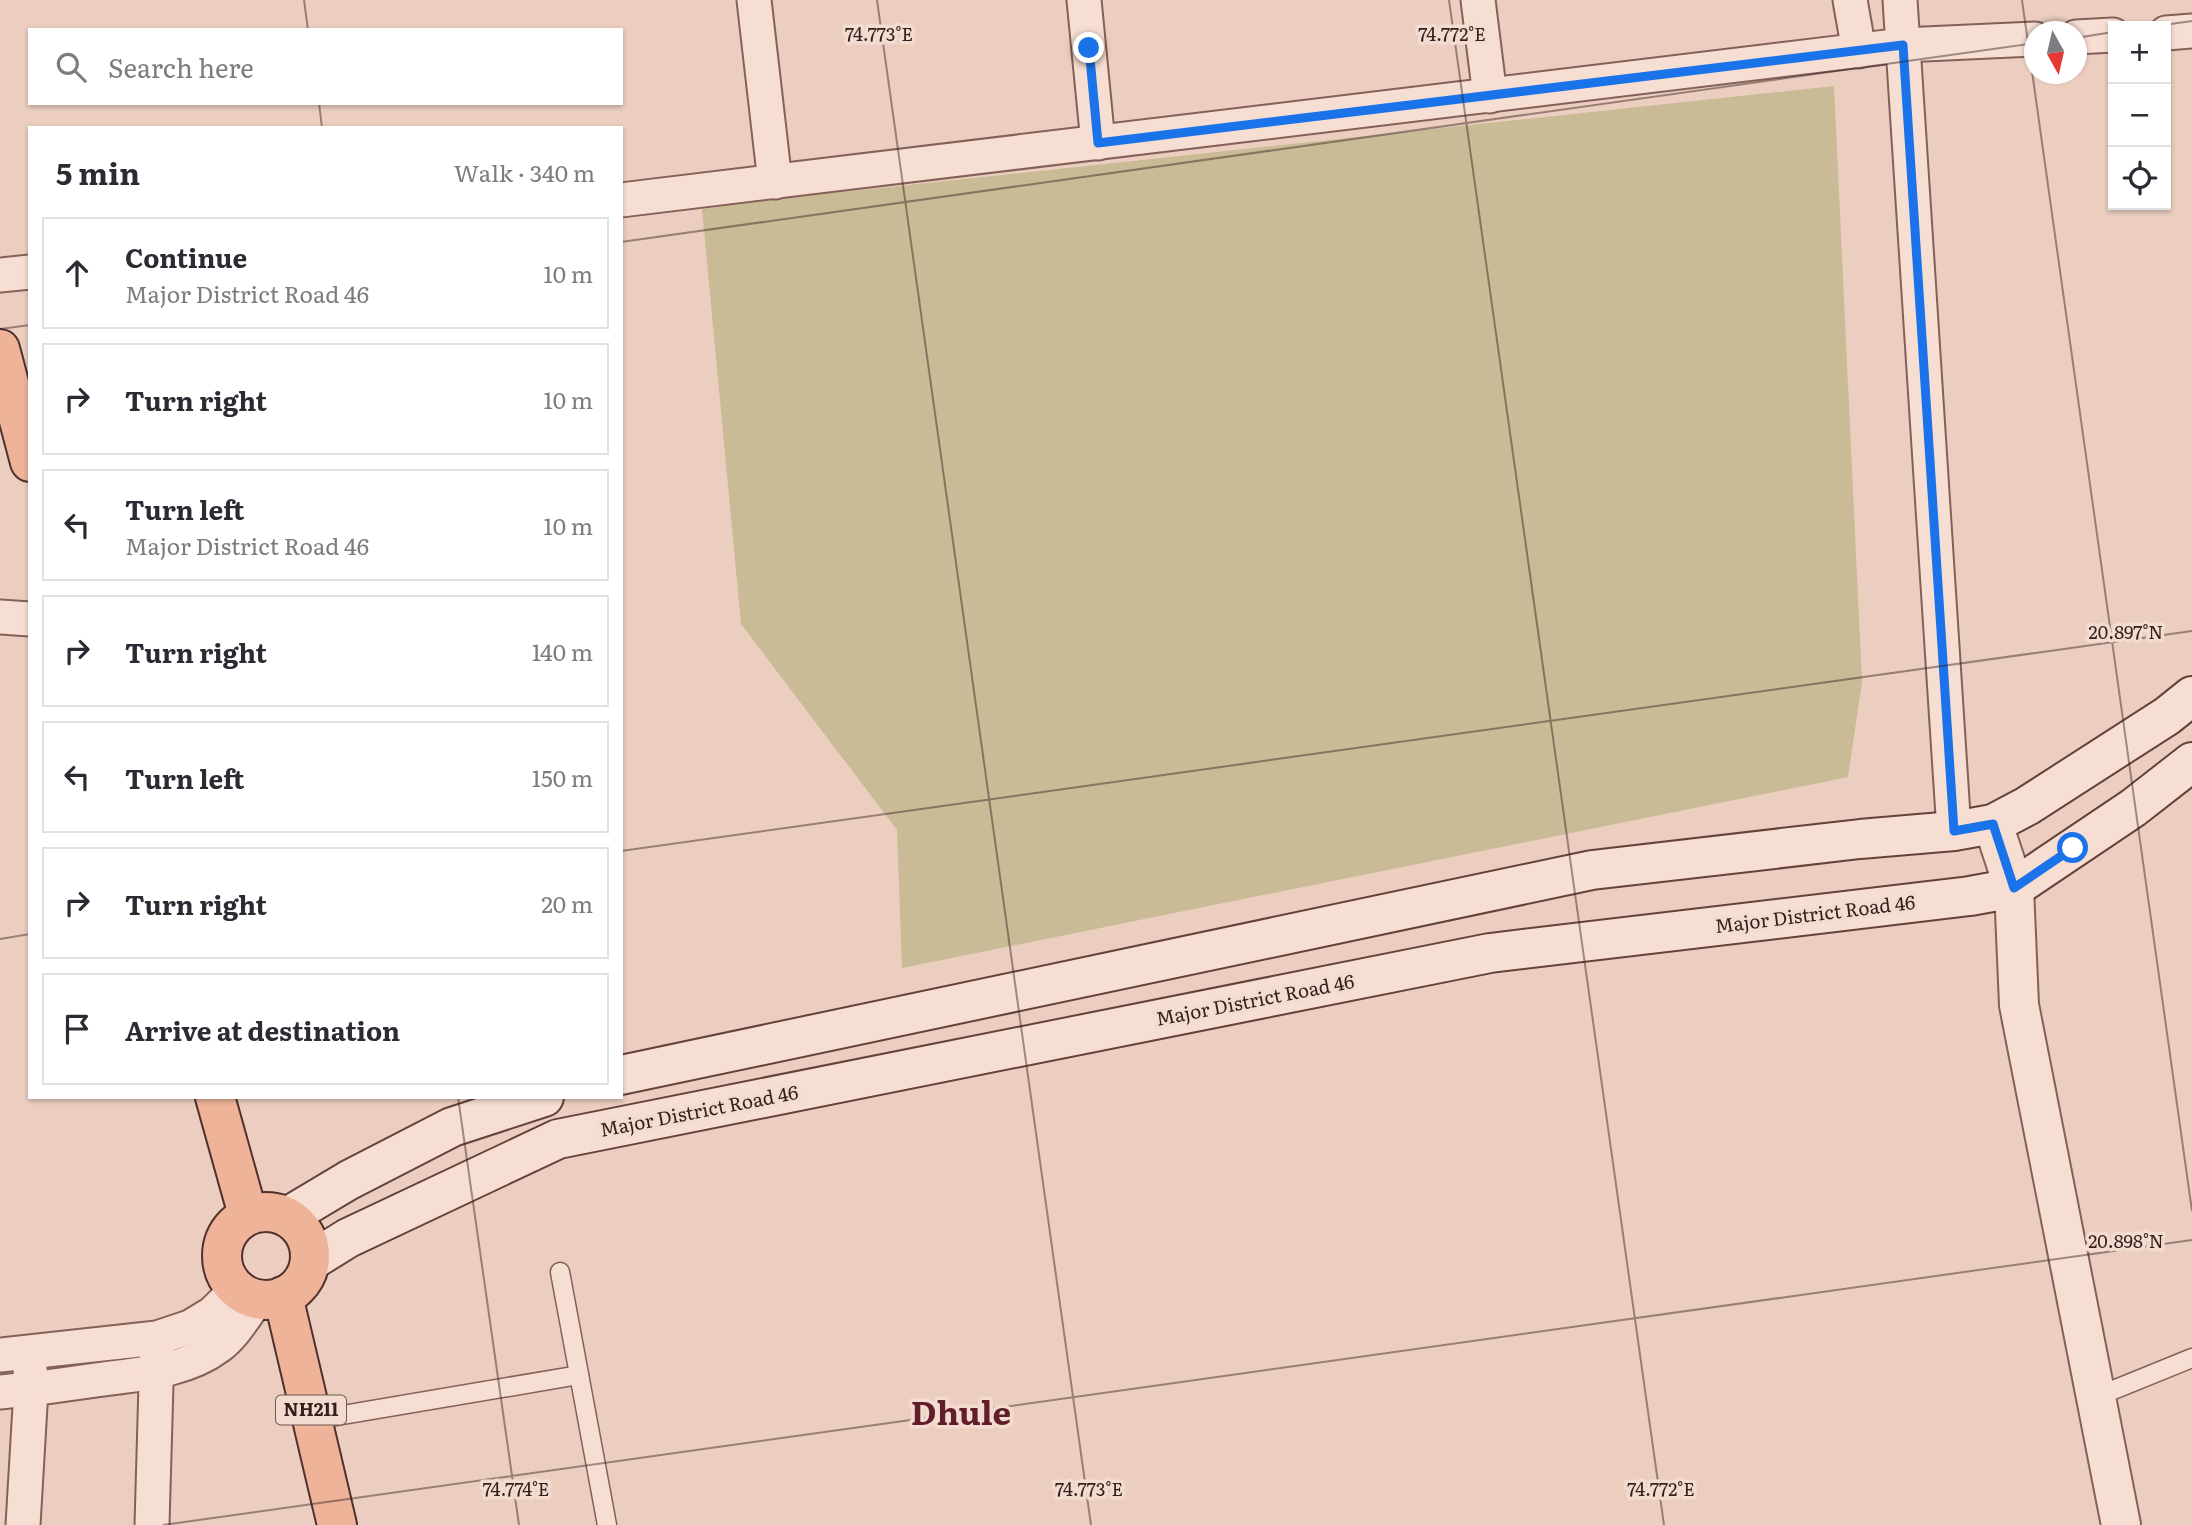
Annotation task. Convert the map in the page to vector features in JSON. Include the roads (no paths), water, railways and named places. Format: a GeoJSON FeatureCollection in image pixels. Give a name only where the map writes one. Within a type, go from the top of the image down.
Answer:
{"type":"FeatureCollection","features":[{"type":"Feature","properties":{"kind":"main road"},"geometry":{"type":"LineString","coordinates":[[0,349],[28,454]]}},
{"type":"Feature","properties":{"kind":"main road"},"geometry":{"type":"LineString","coordinates":[[623,1075],[1592,870],[1860,839],[1954,831],[1993,824],[2027,806],[2167,716],[2192,696]]}},
{"type":"Feature","properties":{"kind":"main road","name":"Major District Road 46"},"geometry":{"type":"LineString","coordinates":[[311,1261],[348,1238],[558,1139],[1490,953],[2014,888],[2133,808],[2192,762]]}},
{"type":"Feature","properties":{"kind":"main road"},"geometry":{"type":"LineString","coordinates":[[1993,824],[2014,888],[2019,1005],[2121,1525]]}},
{"type":"Feature","properties":{"kind":"main road"},"geometry":{"type":"LineString","coordinates":[[216,1099],[248,1215]]}},
{"type":"Feature","properties":{"kind":"main road"},"geometry":{"type":"LineString","coordinates":[[287,1217],[349,1180],[452,1127],[538,1099]]}},
{"type":"Feature","properties":{"kind":"main road"},"geometry":{"type":"LineString","coordinates":[[268,1212],[287,1217],[301,1228],[309,1243],[311,1261],[305,1278],[292,1292],[259,1295],[223,1272],[222,1249],[231,1228],[248,1215],[268,1212]]}},
{"type":"Feature","properties":{"kind":"main road","name":"NH211"},"geometry":{"type":"LineString","coordinates":[[259,1295],[313,1420],[337,1525]]}},
{"type":"Feature","properties":{"kind":"street"},"geometry":{"type":"LineString","coordinates":[[754,0],[775,181]]}},
{"type":"Feature","properties":{"kind":"street"},"geometry":{"type":"LineString","coordinates":[[1084,0],[1098,143]]}},
{"type":"Feature","properties":{"kind":"street"},"geometry":{"type":"LineString","coordinates":[[1478,0],[1490,96]]}},
{"type":"Feature","properties":{"kind":"street"},"geometry":{"type":"LineString","coordinates":[[1850,0],[1859,51]]}},
{"type":"Feature","properties":{"kind":"street"},"geometry":{"type":"LineString","coordinates":[[1900,0],[1954,831]]}},
{"type":"Feature","properties":{"kind":"street"},"geometry":{"type":"LineString","coordinates":[[2171,33],[2192,31]]}},
{"type":"Feature","properties":{"kind":"street"},"geometry":{"type":"LineString","coordinates":[[2087,36],[2108,35]]}},
{"type":"Feature","properties":{"kind":"street"},"geometry":{"type":"LineString","coordinates":[[623,200],[1903,45],[2024,40]]}},
{"type":"Feature","properties":{"kind":"street"},"geometry":{"type":"LineString","coordinates":[[0,275],[28,272]]}},
{"type":"Feature","properties":{"kind":"street"},"geometry":{"type":"LineString","coordinates":[[0,617],[28,619]]}},
{"type":"Feature","properties":{"kind":"street"},"geometry":{"type":"LineString","coordinates":[[23,1525],[14,1354],[157,1338],[190,1327],[213,1313],[259,1295]]}},
{"type":"Feature","properties":{"kind":"street"},"geometry":{"type":"LineString","coordinates":[[15,1391],[156,1371],[183,1364],[220,1345],[234,1331],[259,1295]]}},
{"type":"Feature","properties":{"kind":"street"},"geometry":{"type":"LineString","coordinates":[[152,1525],[157,1338]]}},
{"type":"Feature","properties":{"kind":"lane"},"geometry":{"type":"LineString","coordinates":[[560,1272],[607,1525]]}},
{"type":"Feature","properties":{"kind":"lane"},"geometry":{"type":"LineString","coordinates":[[2096,1397],[2192,1358]]}},
{"type":"Feature","properties":{"kind":"lane"},"geometry":{"type":"LineString","coordinates":[[313,1420],[579,1375]]}},
{"type":"Feature","properties":{"kind":"district","name":"Dhule"},"geometry":{"type":"Point","coordinates":[961,1413]}}]}
